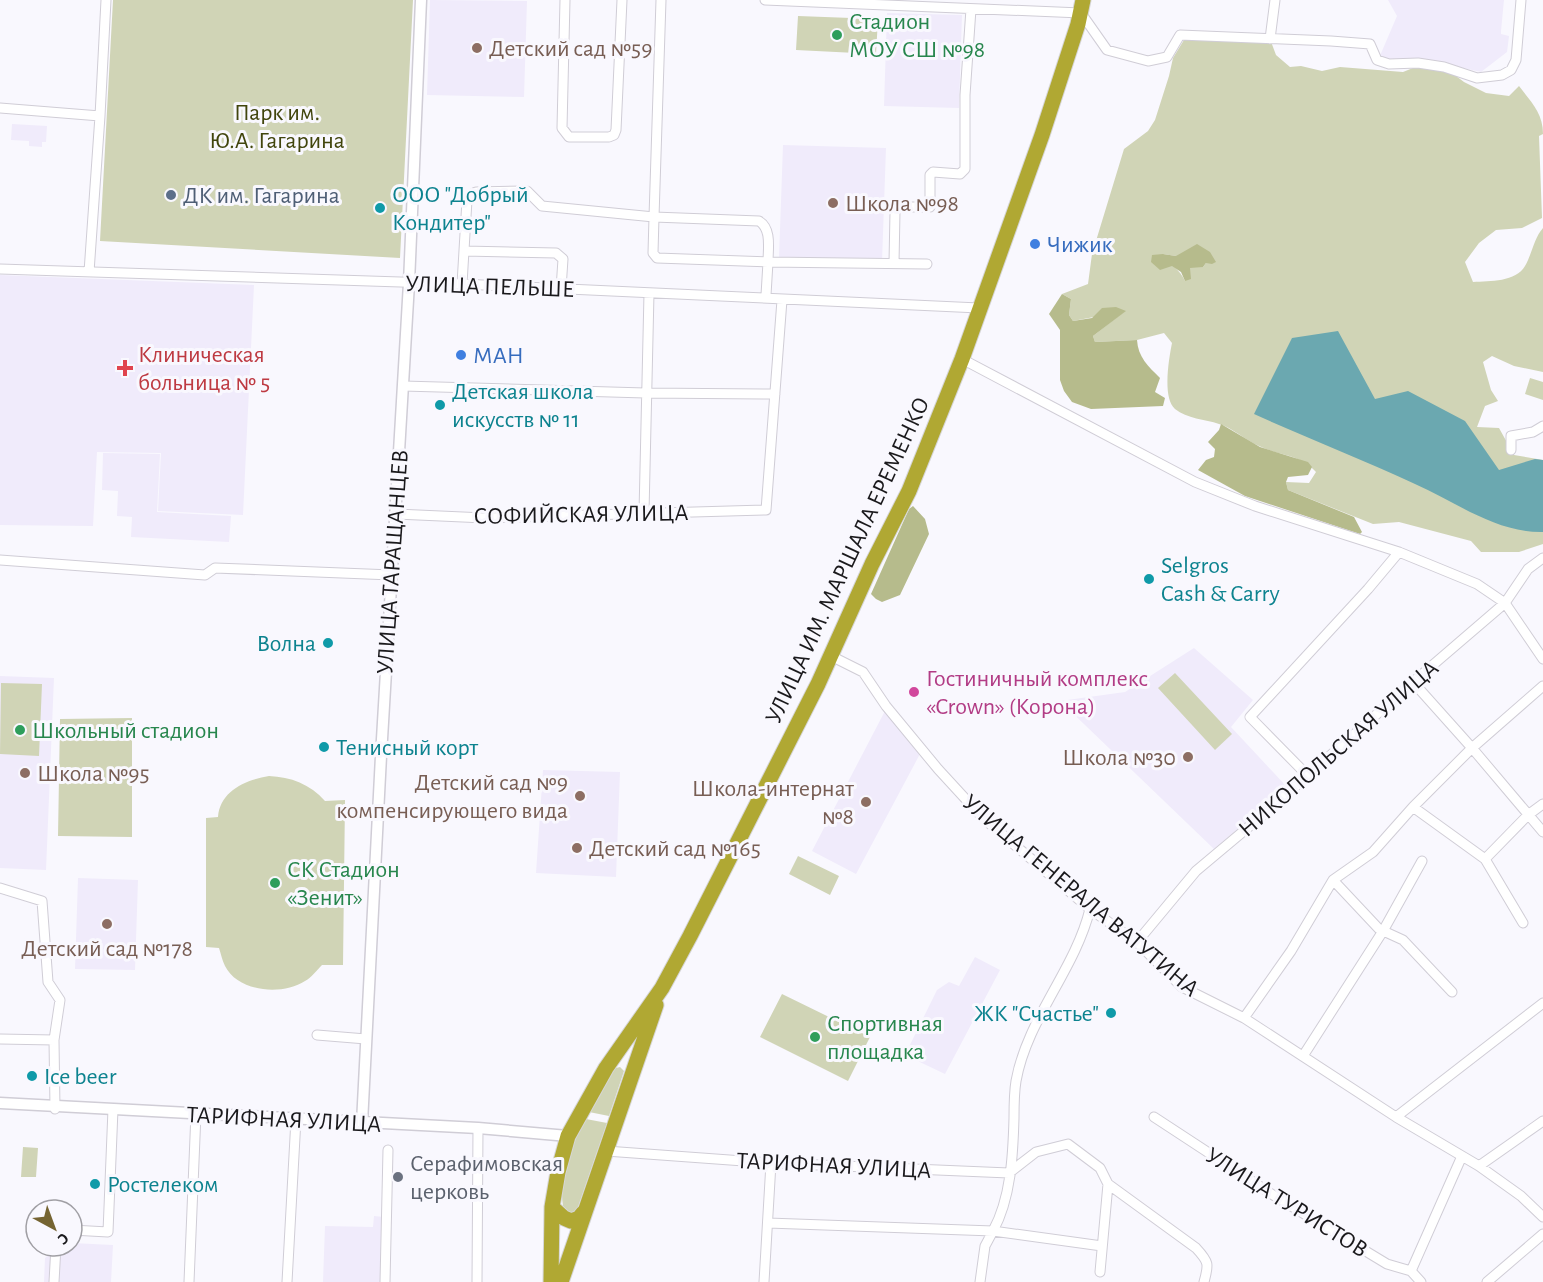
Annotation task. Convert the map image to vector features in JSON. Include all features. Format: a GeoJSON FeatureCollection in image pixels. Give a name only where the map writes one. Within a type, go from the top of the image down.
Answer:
{"type":"FeatureCollection","features":[{"type":"Feature","properties":{"kind":"highway","name":"УЛИЦА ИМ. МАРШАЛА ЕРЕМЕНКО"},"geometry":{"type":"LineString","coordinates":[[662,988],[831,656],[872,564],[909,491],[962,358],[1042,135],[1082,7]]}},
{"type":"Feature","properties":{"kind":"highway"},"geometry":{"type":"LineString","coordinates":[[551,1282],[552,1207],[558,1172],[568,1136],[606,1068],[662,988]]}},
{"type":"Feature","properties":{"kind":"highway"},"geometry":{"type":"LineString","coordinates":[[561,1282],[662,988]]}},
{"type":"Feature","properties":{"kind":"highway"},"geometry":{"type":"LineString","coordinates":[[606,1068],[621,1063],[631,1071],[632,1079]]}},
{"type":"Feature","properties":{"kind":"highway"},"geometry":{"type":"LineString","coordinates":[[552,1207],[571,1221],[579,1218],[583,1213]]}},
{"type":"Feature","properties":{"kind":"street"},"geometry":{"type":"LineString","coordinates":[[89,272],[106,0]]}},
{"type":"Feature","properties":{"kind":"street","name":"УЛИЦА ТАРАЩАНЦЕВ"},"geometry":{"type":"LineString","coordinates":[[362,1123],[409,283],[421,0]]}},
{"type":"Feature","properties":{"kind":"street"},"geometry":{"type":"LineString","coordinates":[[565,0],[562,128],[569,137],[609,137],[614,135],[616,130],[622,0]]}},
{"type":"Feature","properties":{"kind":"street"},"geometry":{"type":"LineString","coordinates":[[661,0],[653,253],[657,258],[927,264]]}},
{"type":"Feature","properties":{"kind":"street"},"geometry":{"type":"LineString","coordinates":[[765,0],[971,9],[1082,7],[1107,50],[1148,62],[1167,57],[1180,35],[1270,39],[1370,44],[1377,60],[1389,64],[1418,63],[1444,67],[1477,78],[1502,75],[1511,70],[1516,60],[1521,0]]}},
{"type":"Feature","properties":{"kind":"street"},"geometry":{"type":"LineString","coordinates":[[1270,39],[1275,0]]}},
{"type":"Feature","properties":{"kind":"street"},"geometry":{"type":"LineString","coordinates":[[894,263],[895,212],[898,207],[930,207],[930,175],[933,172],[960,174],[965,169],[965,95],[971,9]]}},
{"type":"Feature","properties":{"kind":"street"},"geometry":{"type":"LineString","coordinates":[[0,108],[100,116]]}},
{"type":"Feature","properties":{"kind":"street"},"geometry":{"type":"LineString","coordinates":[[462,284],[467,200],[470,195],[476,192],[527,191],[542,206],[654,217],[759,221],[767,230],[766,295],[768,298]]}},
{"type":"Feature","properties":{"kind":"street"},"geometry":{"type":"LineString","coordinates":[[464,250],[556,253],[563,259],[561,289]]}},
{"type":"Feature","properties":{"kind":"street","name":"УЛИЦА ПЕЛЬШЕ"},"geometry":{"type":"LineString","coordinates":[[0,269],[462,284],[979,308]]}},
{"type":"Feature","properties":{"kind":"street"},"geometry":{"type":"LineString","coordinates":[[644,513],[649,293]]}},
{"type":"Feature","properties":{"kind":"street"},"geometry":{"type":"LineString","coordinates":[[403,386],[775,394],[782,300]]}},
{"type":"Feature","properties":{"kind":"street"},"geometry":{"type":"LineString","coordinates":[[962,358],[1195,482],[1255,506],[1399,552],[1478,584],[1504,603],[1543,658]]}},
{"type":"Feature","properties":{"kind":"street","name":"СОФИЙСКАЯ УЛИЦА"},"geometry":{"type":"LineString","coordinates":[[396,514],[485,518],[766,510],[775,394]]}},
{"type":"Feature","properties":{"kind":"street"},"geometry":{"type":"LineString","coordinates":[[1511,450],[1511,436],[1533,432],[1543,426]]}},
{"type":"Feature","properties":{"kind":"street"},"geometry":{"type":"LineString","coordinates":[[1308,776],[1250,717],[1399,552]]}},
{"type":"Feature","properties":{"kind":"street","name":"НИКОПОЛЬСКАЯ УЛИЦА"},"geometry":{"type":"LineString","coordinates":[[1137,942],[1196,871],[1308,776],[1504,603],[1528,569],[1543,558]]}},
{"type":"Feature","properties":{"kind":"street"},"geometry":{"type":"LineString","coordinates":[[0,560],[205,575],[215,568],[392,575]]}},
{"type":"Feature","properties":{"kind":"street","name":"УЛИЦА ГЕНЕРАЛА ВАТУТИНА"},"geometry":{"type":"LineString","coordinates":[[831,656],[863,672],[901,724],[983,818],[1090,909],[1137,942],[1182,987],[1244,1018],[1396,1117],[1479,1166],[1521,1196],[1543,1218]]}},
{"type":"Feature","properties":{"kind":"street"},"geometry":{"type":"LineString","coordinates":[[1413,682],[1543,832]]}},
{"type":"Feature","properties":{"kind":"street"},"geometry":{"type":"LineString","coordinates":[[1244,1018],[1291,951],[1333,880],[1373,852],[1413,807],[1472,748],[1543,686]]}},
{"type":"Feature","properties":{"kind":"street"},"geometry":{"type":"LineString","coordinates":[[1485,859],[1528,815],[1543,804]]}},
{"type":"Feature","properties":{"kind":"street"},"geometry":{"type":"LineString","coordinates":[[1413,807],[1485,859],[1522,922]]}},
{"type":"Feature","properties":{"kind":"street"},"geometry":{"type":"LineString","coordinates":[[1303,1056],[1383,931],[1422,861]]}},
{"type":"Feature","properties":{"kind":"street"},"geometry":{"type":"LineString","coordinates":[[1333,880],[1383,931],[1403,940],[1452,992]]}},
{"type":"Feature","properties":{"kind":"street"},"geometry":{"type":"LineString","coordinates":[[0,888],[42,901],[48,982],[60,1000],[54,1040],[55,1108]]}},
{"type":"Feature","properties":{"kind":"street"},"geometry":{"type":"LineString","coordinates":[[980,1282],[985,1246],[1000,1213],[1009,1173],[1013,1149],[1015,1083],[1023,1050],[1084,933],[1090,909]]}},
{"type":"Feature","properties":{"kind":"street"},"geometry":{"type":"LineString","coordinates":[[1396,1117],[1543,1003]]}},
{"type":"Feature","properties":{"kind":"street"},"geometry":{"type":"LineString","coordinates":[[317,1035],[366,1039]]}},
{"type":"Feature","properties":{"kind":"street"},"geometry":{"type":"LineString","coordinates":[[0,1039],[54,1040]]}},
{"type":"Feature","properties":{"kind":"street","name":"ТАРИФНАЯ УЛИЦА"},"geometry":{"type":"LineString","coordinates":[[0,1103],[55,1108],[478,1128],[568,1136]]}},
{"type":"Feature","properties":{"kind":"street"},"geometry":{"type":"LineString","coordinates":[[84,1231],[108,1232],[113,1109]]}},
{"type":"Feature","properties":{"kind":"street"},"geometry":{"type":"LineString","coordinates":[[189,1282],[196,1113]]}},
{"type":"Feature","properties":{"kind":"street","name":"УЛИЦА ТУРИСТОВ"},"geometry":{"type":"LineString","coordinates":[[1154,1117],[1273,1195],[1377,1258],[1411,1272]]}},
{"type":"Feature","properties":{"kind":"street"},"geometry":{"type":"LineString","coordinates":[[286,1282],[296,1119]]}},
{"type":"Feature","properties":{"kind":"street"},"geometry":{"type":"LineString","coordinates":[[1479,1166],[1543,1120]]}},
{"type":"Feature","properties":{"kind":"street"},"geometry":{"type":"LineString","coordinates":[[477,1282],[478,1128]]}},
{"type":"Feature","properties":{"kind":"street"},"geometry":{"type":"LineString","coordinates":[[1009,1173],[1036,1152],[1068,1144],[1100,1168],[1108,1184],[1205,1257],[1208,1266],[1204,1282]]}},
{"type":"Feature","properties":{"kind":"street"},"geometry":{"type":"LineString","coordinates":[[385,1282],[388,1150]]}},
{"type":"Feature","properties":{"kind":"street","name":"ТАРИФНАЯ УЛИЦА"},"geometry":{"type":"LineString","coordinates":[[606,1151],[771,1163],[1009,1173]]}},
{"type":"Feature","properties":{"kind":"street"},"geometry":{"type":"LineString","coordinates":[[1418,1281],[1411,1272],[1462,1156]]}},
{"type":"Feature","properties":{"kind":"street"},"geometry":{"type":"LineString","coordinates":[[764,1282],[771,1163]]}},
{"type":"Feature","properties":{"kind":"street"},"geometry":{"type":"LineString","coordinates":[[1100,1272],[1108,1184]]}},
{"type":"Feature","properties":{"kind":"street"},"geometry":{"type":"LineString","coordinates":[[768,1223],[993,1231],[1102,1246]]}},
{"type":"Feature","properties":{"kind":"street"},"geometry":{"type":"LineString","coordinates":[[1487,1282],[1543,1234]]}},
{"type":"Feature","properties":{"kind":"street"},"geometry":{"type":"LineString","coordinates":[[54,1282],[55,1258]]}},
{"type":"Feature","properties":{"kind":"shaded area","name":"Детский сад №59"},"geometry":{"type":"Polygon","coordinates":[[[430,0],[527,1],[524,97],[427,95],[430,0]]]}},
{"type":"Feature","properties":{"kind":"shaded area"},"geometry":{"type":"Polygon","coordinates":[[[1388,0],[1504,0],[1501,34],[1509,36],[1507,52],[1481,72],[1437,62],[1403,62],[1389,59],[1387,61],[1379,58],[1397,16],[1388,0]]]}},
{"type":"Feature","properties":{"kind":"shaded area"},"geometry":{"type":"Polygon","coordinates":[[[887,13],[962,15],[959,108],[884,106],[887,13]]]}},
{"type":"Feature","properties":{"kind":"shaded area"},"geometry":{"type":"Polygon","coordinates":[[[12,124],[47,126],[46,142],[42,142],[42,147],[29,146],[29,141],[11,140],[12,124]]]}},
{"type":"Feature","properties":{"kind":"shaded area","name":"Школа №98"},"geometry":{"type":"Polygon","coordinates":[[[783,145],[886,148],[882,262],[779,258],[783,145]]]}},
{"type":"Feature","properties":{"kind":"shaded area","name":"Клиническая больница № 5"},"geometry":{"type":"Polygon","coordinates":[[[0,275],[254,285],[243,515],[158,511],[161,453],[97,452],[93,526],[0,525],[0,275]]]}},
{"type":"Feature","properties":{"kind":"shaded area"},"geometry":{"type":"Polygon","coordinates":[[[103,453],[160,454],[157,512],[231,516],[229,542],[131,537],[132,517],[117,516],[118,491],[102,490],[103,453]]]}},
{"type":"Feature","properties":{"kind":"shaded area","name":"Школа №30"},"geometry":{"type":"Polygon","coordinates":[[[1194,648],[1253,700],[1231,727],[1287,787],[1214,849],[1060,701],[1125,692],[1194,648]]]}},
{"type":"Feature","properties":{"kind":"shaded area","name":"Школа №95"},"geometry":{"type":"Polygon","coordinates":[[[0,676],[54,678],[46,870],[0,868],[0,676]]]}},
{"type":"Feature","properties":{"kind":"shaded area","name":"Школа-интернат №8"},"geometry":{"type":"Polygon","coordinates":[[[886,709],[921,752],[856,874],[812,851],[886,709]]]}},
{"type":"Feature","properties":{"kind":"shaded area"},"geometry":{"type":"Polygon","coordinates":[[[543,770],[620,772],[616,877],[536,873],[543,770]]]}},
{"type":"Feature","properties":{"kind":"shaded area","name":"Детский сад №178"},"geometry":{"type":"Polygon","coordinates":[[[78,878],[138,880],[135,970],[75,969],[78,878]]]}},
{"type":"Feature","properties":{"kind":"shaded area"},"geometry":{"type":"Polygon","coordinates":[[[975,957],[1000,970],[945,1074],[905,1055],[937,990],[949,982],[959,986],[975,957]]]}},
{"type":"Feature","properties":{"kind":"shaded area"},"geometry":{"type":"Polygon","coordinates":[[[374,1216],[384,1217],[382,1282],[323,1282],[325,1226],[373,1227],[374,1216]]]}},
{"type":"Feature","properties":{"kind":"shaded area"},"geometry":{"type":"Polygon","coordinates":[[[84,1244],[113,1245],[111,1282],[44,1282],[45,1258],[84,1258],[84,1244]]]}},
{"type":"Feature","properties":{"kind":"green space","name":"Парк им. Ю.А. Гагарина"},"geometry":{"type":"Polygon","coordinates":[[[113,0],[413,0],[400,258],[100,241],[113,0]]]}},
{"type":"Feature","properties":{"kind":"green space","name":"Стадион МОУ СШ №98"},"geometry":{"type":"Polygon","coordinates":[[[798,16],[878,19],[876,54],[796,50],[798,16]]]}},
{"type":"Feature","properties":{"kind":"green space"},"geometry":{"type":"Polygon","coordinates":[[[1187,35],[1270,39],[1276,55],[1290,67],[1301,66],[1322,71],[1340,67],[1403,72],[1423,64],[1444,67],[1464,82],[1486,93],[1509,96],[1519,86],[1528,97],[1539,114],[1543,134],[1539,136],[1542,218],[1522,228],[1496,230],[1479,243],[1465,262],[1473,282],[1509,278],[1525,266],[1537,236],[1543,228],[1543,372],[1514,366],[1492,356],[1483,362],[1491,390],[1498,401],[1485,406],[1477,427],[1499,428],[1514,455],[1543,460],[1543,544],[1519,552],[1481,552],[1471,541],[1399,522],[1373,524],[1288,490],[1286,482],[1309,483],[1316,472],[1297,458],[1259,446],[1214,422],[1191,417],[1175,409],[1171,404],[1168,368],[1172,343],[1164,333],[1137,340],[1095,342],[1093,336],[1125,311],[1073,321],[1069,315],[1071,299],[1062,294],[1088,284],[1092,254],[1124,149],[1148,131],[1155,120],[1173,58],[1187,35]],[[1163,254],[1185,281],[1190,267],[1203,267],[1206,263],[1215,262],[1163,254]]]}},
{"type":"Feature","properties":{"kind":"green space"},"geometry":{"type":"Polygon","coordinates":[[[1197,244],[1210,252],[1216,262],[1206,263],[1203,267],[1190,268],[1191,279],[1185,281],[1181,272],[1172,266],[1160,270],[1151,262],[1152,255],[1176,256],[1197,244]]]}},
{"type":"Feature","properties":{"kind":"green space"},"geometry":{"type":"Polygon","coordinates":[[[1062,294],[1071,299],[1069,315],[1073,321],[1092,318],[1102,308],[1116,307],[1126,311],[1093,336],[1095,342],[1137,340],[1142,356],[1160,378],[1155,392],[1165,398],[1163,406],[1091,409],[1072,402],[1060,380],[1060,330],[1049,314],[1062,294]]]}},
{"type":"Feature","properties":{"kind":"green space"},"geometry":{"type":"Polygon","coordinates":[[[1530,378],[1543,382],[1543,400],[1525,394],[1530,378]]]}},
{"type":"Feature","properties":{"kind":"green space"},"geometry":{"type":"Polygon","coordinates":[[[1221,424],[1260,447],[1308,462],[1312,467],[1308,475],[1288,477],[1286,482],[1288,490],[1354,517],[1362,532],[1360,534],[1245,496],[1198,470],[1206,460],[1214,457],[1215,449],[1208,442],[1219,430],[1221,424]]]}},
{"type":"Feature","properties":{"kind":"green space"},"geometry":{"type":"Polygon","coordinates":[[[913,506],[925,519],[929,534],[900,595],[882,602],[871,594],[909,509],[913,506]]]}},
{"type":"Feature","properties":{"kind":"green space"},"geometry":{"type":"Polygon","coordinates":[[[1175,673],[1232,734],[1215,750],[1158,688],[1175,673]]]}},
{"type":"Feature","properties":{"kind":"green space","name":"Школьный стадион"},"geometry":{"type":"Polygon","coordinates":[[[1,683],[42,684],[39,756],[0,754],[1,683]]]}},
{"type":"Feature","properties":{"kind":"green space"},"geometry":{"type":"Polygon","coordinates":[[[132,718],[132,837],[58,836],[60,719],[132,718]]]}},
{"type":"Feature","properties":{"kind":"green space","name":"СК Стадион «Зенит»"},"geometry":{"type":"Polygon","coordinates":[[[269,776],[300,783],[313,790],[325,801],[345,800],[343,965],[322,965],[305,981],[285,989],[273,990],[250,986],[240,981],[231,975],[225,966],[219,948],[206,947],[206,818],[218,817],[223,800],[235,788],[251,780],[269,776]]]}},
{"type":"Feature","properties":{"kind":"green space"},"geometry":{"type":"Polygon","coordinates":[[[798,856],[839,876],[830,895],[789,874],[798,856]]]}},
{"type":"Feature","properties":{"kind":"green space","name":"Спортивная площадка"},"geometry":{"type":"Polygon","coordinates":[[[782,994],[870,1037],[848,1081],[760,1037],[782,994]]]}},
{"type":"Feature","properties":{"kind":"green space"},"geometry":{"type":"Polygon","coordinates":[[[620,1067],[624,1071],[609,1116],[589,1112],[612,1069],[620,1067]]]}},
{"type":"Feature","properties":{"kind":"green space"},"geometry":{"type":"Polygon","coordinates":[[[586,1119],[607,1123],[577,1210],[571,1214],[563,1206],[564,1172],[571,1150],[586,1119]]]}},
{"type":"Feature","properties":{"kind":"green space"},"geometry":{"type":"Polygon","coordinates":[[[23,1147],[38,1148],[36,1177],[21,1177],[23,1147]]]}},
{"type":"Feature","properties":{"kind":"water"},"geometry":{"type":"Polygon","coordinates":[[[1338,331],[1375,399],[1408,391],[1465,421],[1499,470],[1535,459],[1543,460],[1543,532],[1526,531],[1493,522],[1395,475],[1254,414],[1292,338],[1338,331]]]}},
{"type":"Feature","properties":{"kind":"place","name":"Стадион МОУ СШ №98"},"geometry":{"type":"Point","coordinates":[837,35]}},
{"type":"Feature","properties":{"kind":"place","name":"Детский сад №59"},"geometry":{"type":"Point","coordinates":[477,48]}},
{"type":"Feature","properties":{"kind":"place","name":"ДК им. Гагарина"},"geometry":{"type":"Point","coordinates":[171,195]}},
{"type":"Feature","properties":{"kind":"place","name":"Школа №98"},"geometry":{"type":"Point","coordinates":[833,203]}},
{"type":"Feature","properties":{"kind":"place","name":"ООО \"Добрый Кондитер\""},"geometry":{"type":"Point","coordinates":[380,208]}},
{"type":"Feature","properties":{"kind":"place","name":"Чижик"},"geometry":{"type":"Point","coordinates":[1035,244]}},
{"type":"Feature","properties":{"kind":"place","name":"МАН"},"geometry":{"type":"Point","coordinates":[461,355]}},
{"type":"Feature","properties":{"kind":"place","name":"Клиническая больница № 5"},"geometry":{"type":"Point","coordinates":[125,368]}},
{"type":"Feature","properties":{"kind":"place","name":"Детская школа искусств № 11"},"geometry":{"type":"Point","coordinates":[440,405]}},
{"type":"Feature","properties":{"kind":"place","name":"Selgros Cash & Carry"},"geometry":{"type":"Point","coordinates":[1149,579]}},
{"type":"Feature","properties":{"kind":"place","name":"Волна"},"geometry":{"type":"Point","coordinates":[328,643]}},
{"type":"Feature","properties":{"kind":"place","name":"Гостиничный комплекс «Crown» (Корона)"},"geometry":{"type":"Point","coordinates":[914,692]}},
{"type":"Feature","properties":{"kind":"place","name":"Школьный стадион"},"geometry":{"type":"Point","coordinates":[20,730]}},
{"type":"Feature","properties":{"kind":"place","name":"Тенисный корт"},"geometry":{"type":"Point","coordinates":[324,747]}},
{"type":"Feature","properties":{"kind":"place","name":"Школа №30"},"geometry":{"type":"Point","coordinates":[1188,757]}},
{"type":"Feature","properties":{"kind":"place","name":"Школа №95"},"geometry":{"type":"Point","coordinates":[25,773]}},
{"type":"Feature","properties":{"kind":"place","name":"Детский сад №9 компенсирующего вида"},"geometry":{"type":"Point","coordinates":[580,796]}},
{"type":"Feature","properties":{"kind":"place","name":"Школа-интернат №8"},"geometry":{"type":"Point","coordinates":[866,802]}},
{"type":"Feature","properties":{"kind":"place","name":"Детский сад №165"},"geometry":{"type":"Point","coordinates":[577,848]}},
{"type":"Feature","properties":{"kind":"place","name":"СК Стадион «Зенит»"},"geometry":{"type":"Point","coordinates":[275,883]}},
{"type":"Feature","properties":{"kind":"place","name":"Детский сад №178"},"geometry":{"type":"Point","coordinates":[107,924]}},
{"type":"Feature","properties":{"kind":"place","name":"ЖК \"Счастье\""},"geometry":{"type":"Point","coordinates":[1111,1013]}},
{"type":"Feature","properties":{"kind":"place","name":"Спортивная площадка"},"geometry":{"type":"Point","coordinates":[815,1037]}},
{"type":"Feature","properties":{"kind":"place","name":"Ice beer"},"geometry":{"type":"Point","coordinates":[32,1076]}},
{"type":"Feature","properties":{"kind":"place","name":"Серафимовская церковь"},"geometry":{"type":"Point","coordinates":[398,1177]}},
{"type":"Feature","properties":{"kind":"place","name":"Ростелеком"},"geometry":{"type":"Point","coordinates":[95,1184]}}]}
